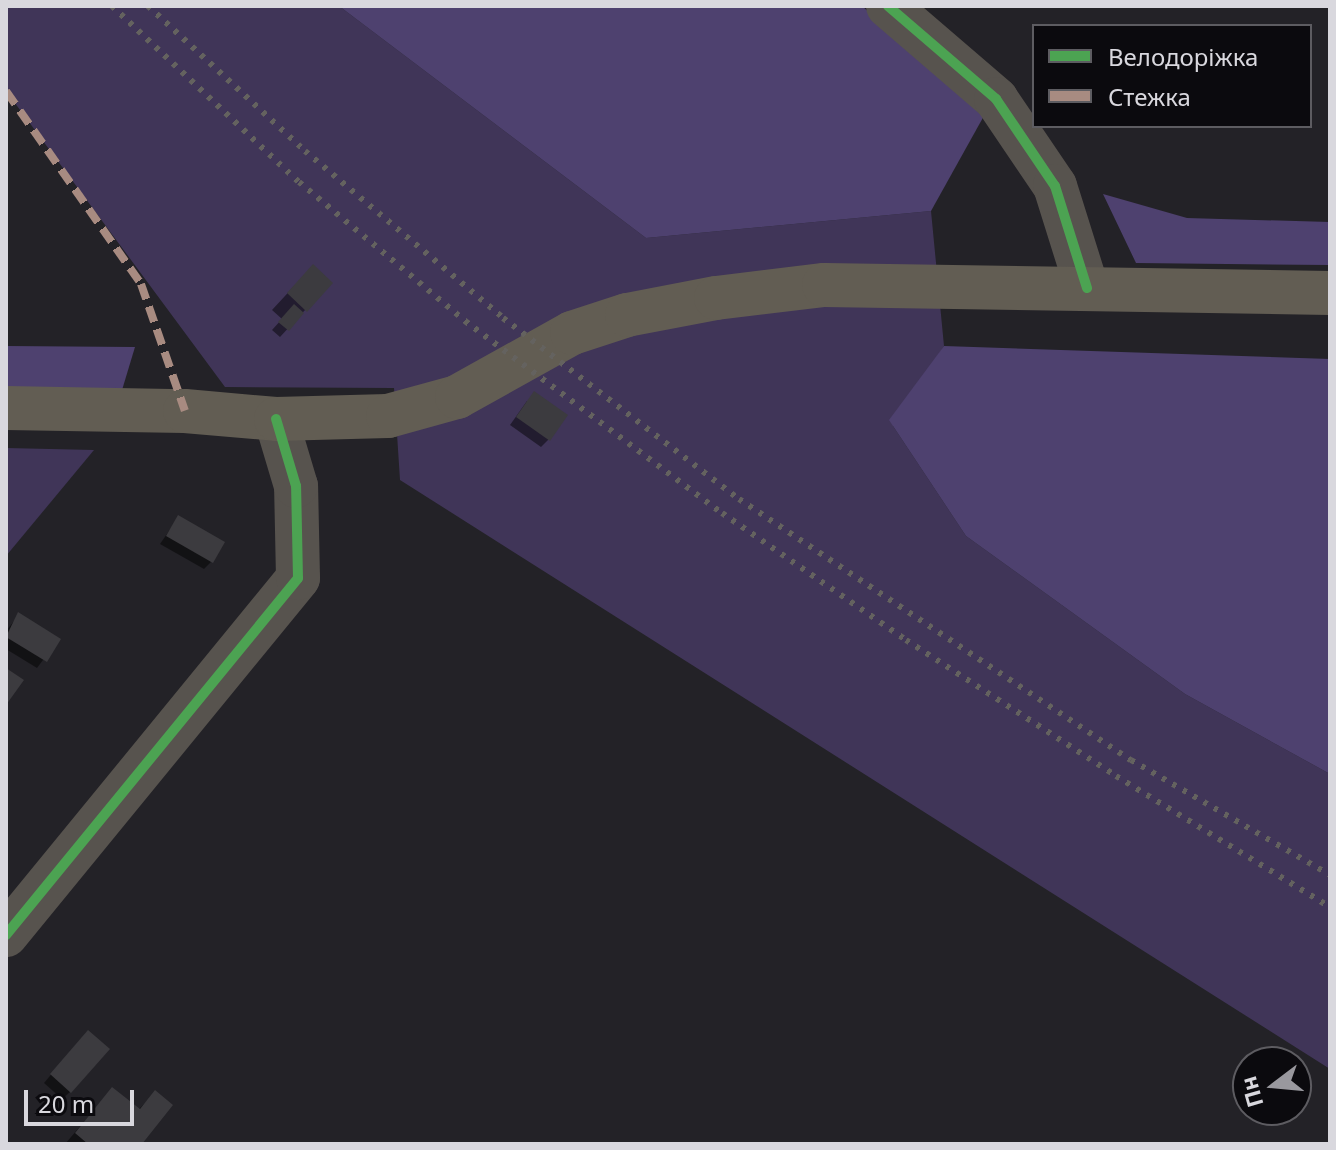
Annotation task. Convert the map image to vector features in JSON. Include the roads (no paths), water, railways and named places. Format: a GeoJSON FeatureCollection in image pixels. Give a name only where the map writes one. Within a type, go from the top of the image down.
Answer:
{"type":"FeatureCollection","features":[{"type":"Feature","properties":{"kind":"main road"},"geometry":{"type":"LineString","coordinates":[[6,408],[185,411],[276,419],[388,416],[427,407],[497,377],[572,333],[627,315],[716,298],[824,285],[1330,293]]}},
{"type":"Feature","properties":{"kind":"street"},"geometry":{"type":"LineString","coordinates":[[888,6],[996,99],[1055,186],[1087,288]]}},
{"type":"Feature","properties":{"kind":"street"},"geometry":{"type":"LineString","coordinates":[[6,935],[298,578],[296,486],[276,419]]}},
{"type":"Feature","properties":{"kind":"railway"},"geometry":{"type":"LineString","coordinates":[[112,6],[299,182],[465,321],[722,513],[906,640],[1116,776],[1330,907]]}},
{"type":"Feature","properties":{"kind":"railway"},"geometry":{"type":"LineString","coordinates":[[148,6],[305,151],[503,318],[739,499],[1131,760],[1330,875]]}}]}
